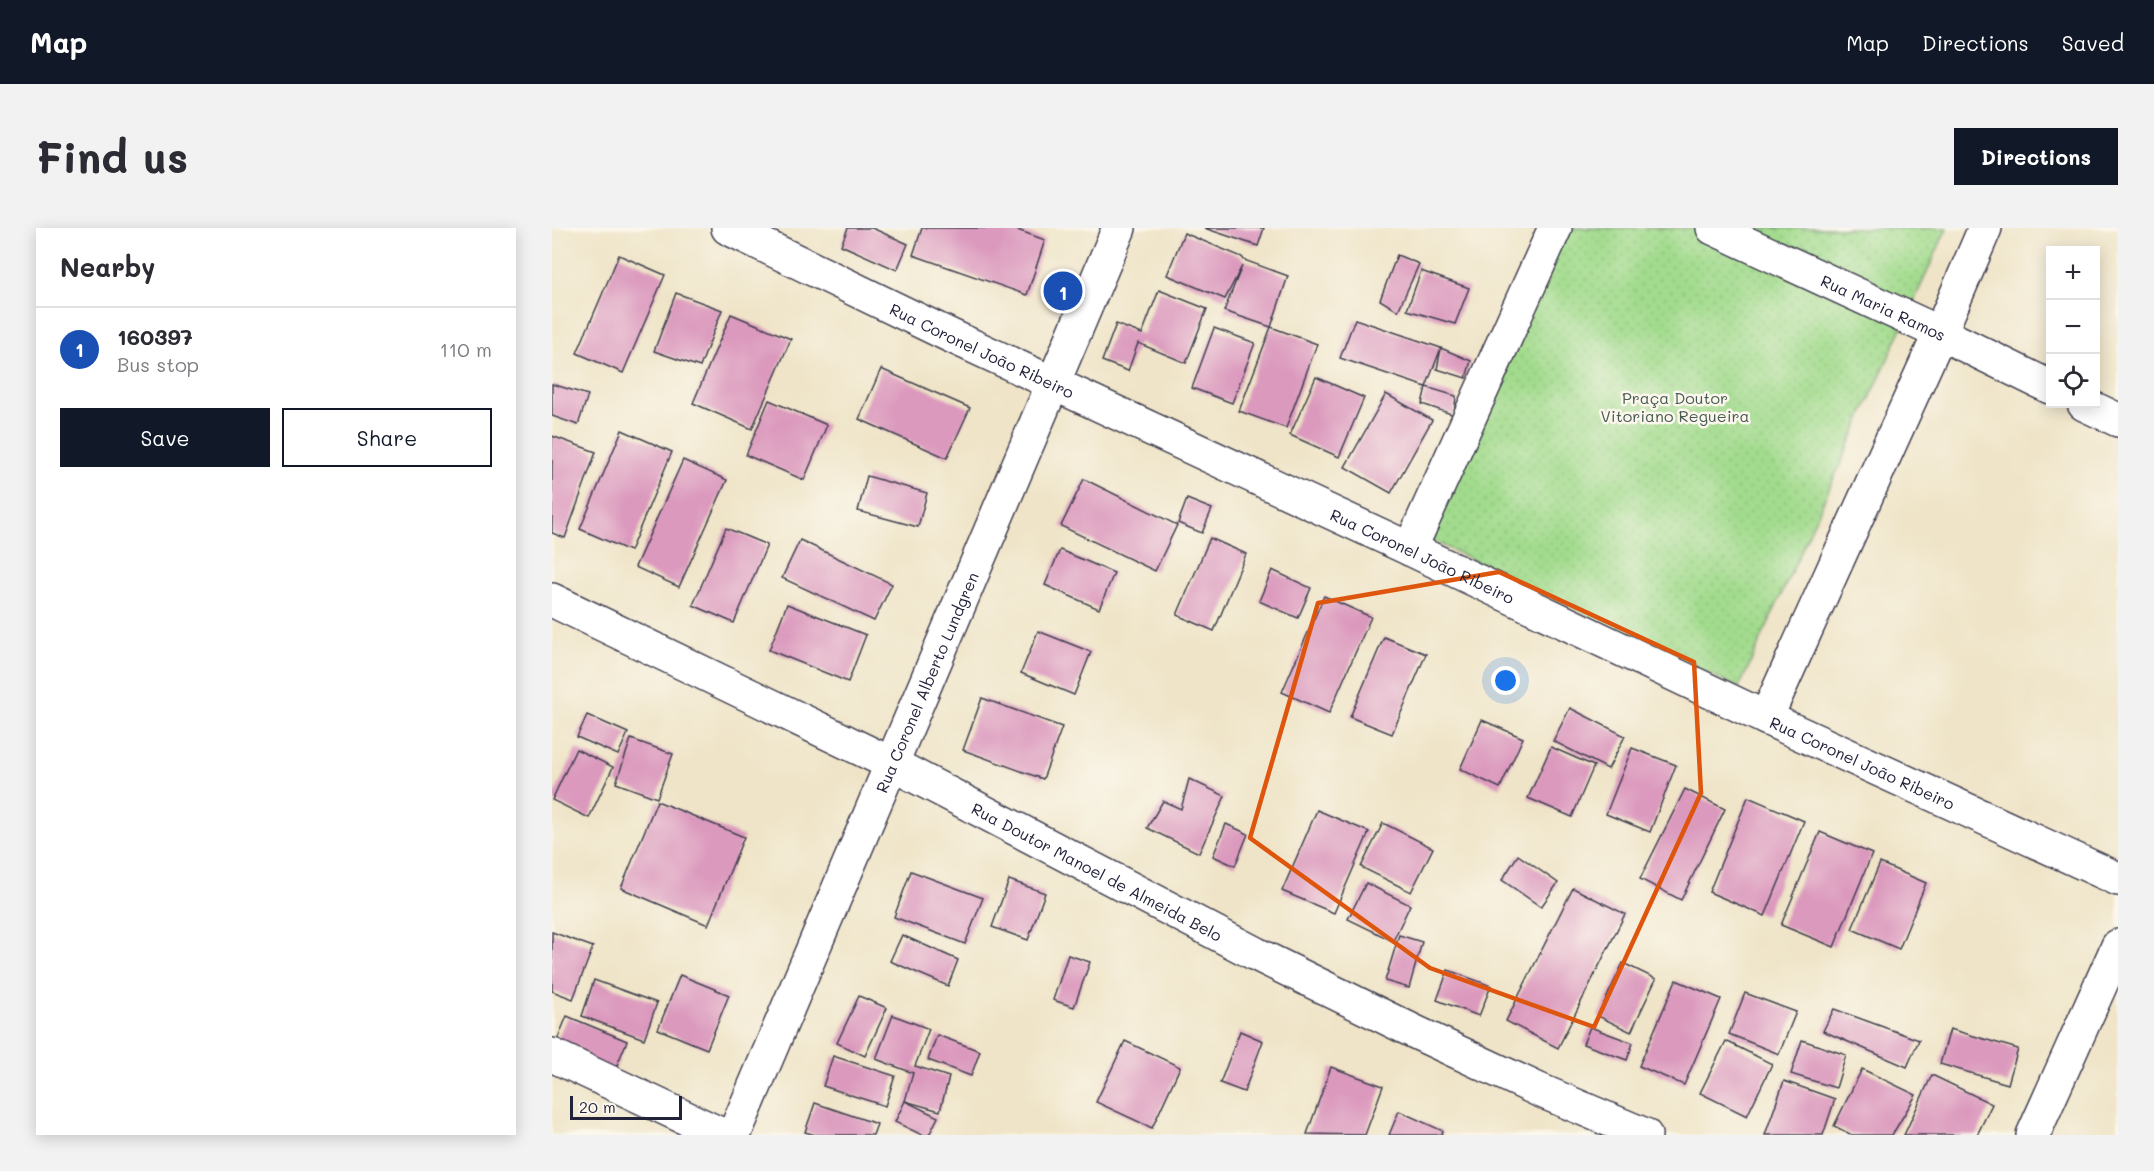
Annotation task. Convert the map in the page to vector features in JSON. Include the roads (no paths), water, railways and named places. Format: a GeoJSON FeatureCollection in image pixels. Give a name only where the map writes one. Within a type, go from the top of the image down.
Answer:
{"type":"FeatureCollection","features":[{"type":"Feature","properties":{"kind":"street","name":"Rua Coronel João Ribeiro"},"geometry":{"type":"LineString","coordinates":[[728,228],[1052,383],[1766,718],[2118,879]]}},
{"type":"Feature","properties":{"kind":"street","name":"Rua Coronel Alberto Lundgren"},"geometry":{"type":"LineString","coordinates":[[734,1135],[1119,228]]}},
{"type":"Feature","properties":{"kind":"street"},"geometry":{"type":"LineString","coordinates":[[1410,549],[1555,228]]}},
{"type":"Feature","properties":{"kind":"street","name":"Rua Maria Ramos"},"geometry":{"type":"LineString","coordinates":[[1713,228],[1940,333],[2046,385]]}},
{"type":"Feature","properties":{"kind":"street"},"geometry":{"type":"LineString","coordinates":[[1766,718],[1985,228]]}},
{"type":"Feature","properties":{"kind":"street"},"geometry":{"type":"LineString","coordinates":[[2092,408],[2118,420]]}},
{"type":"Feature","properties":{"kind":"street","name":"Rua Doutor Manoel de Almeida Belo"},"geometry":{"type":"LineString","coordinates":[[552,600],[892,764],[1267,959],[1539,1090],[1645,1135]]}},
{"type":"Feature","properties":{"kind":"street"},"geometry":{"type":"LineString","coordinates":[[2033,1135],[2118,946]]}},
{"type":"Feature","properties":{"kind":"street"},"geometry":{"type":"LineString","coordinates":[[552,1055],[722,1135]]}},
{"type":"Feature","properties":{"kind":"place","name":"160397"},"geometry":{"type":"Point","coordinates":[1063,291]}},
{"type":"Feature","properties":{"kind":"park label","name":"Praça Doutor Vitoriano Regueira"},"geometry":{"type":"Point","coordinates":[1675,406]}}]}
